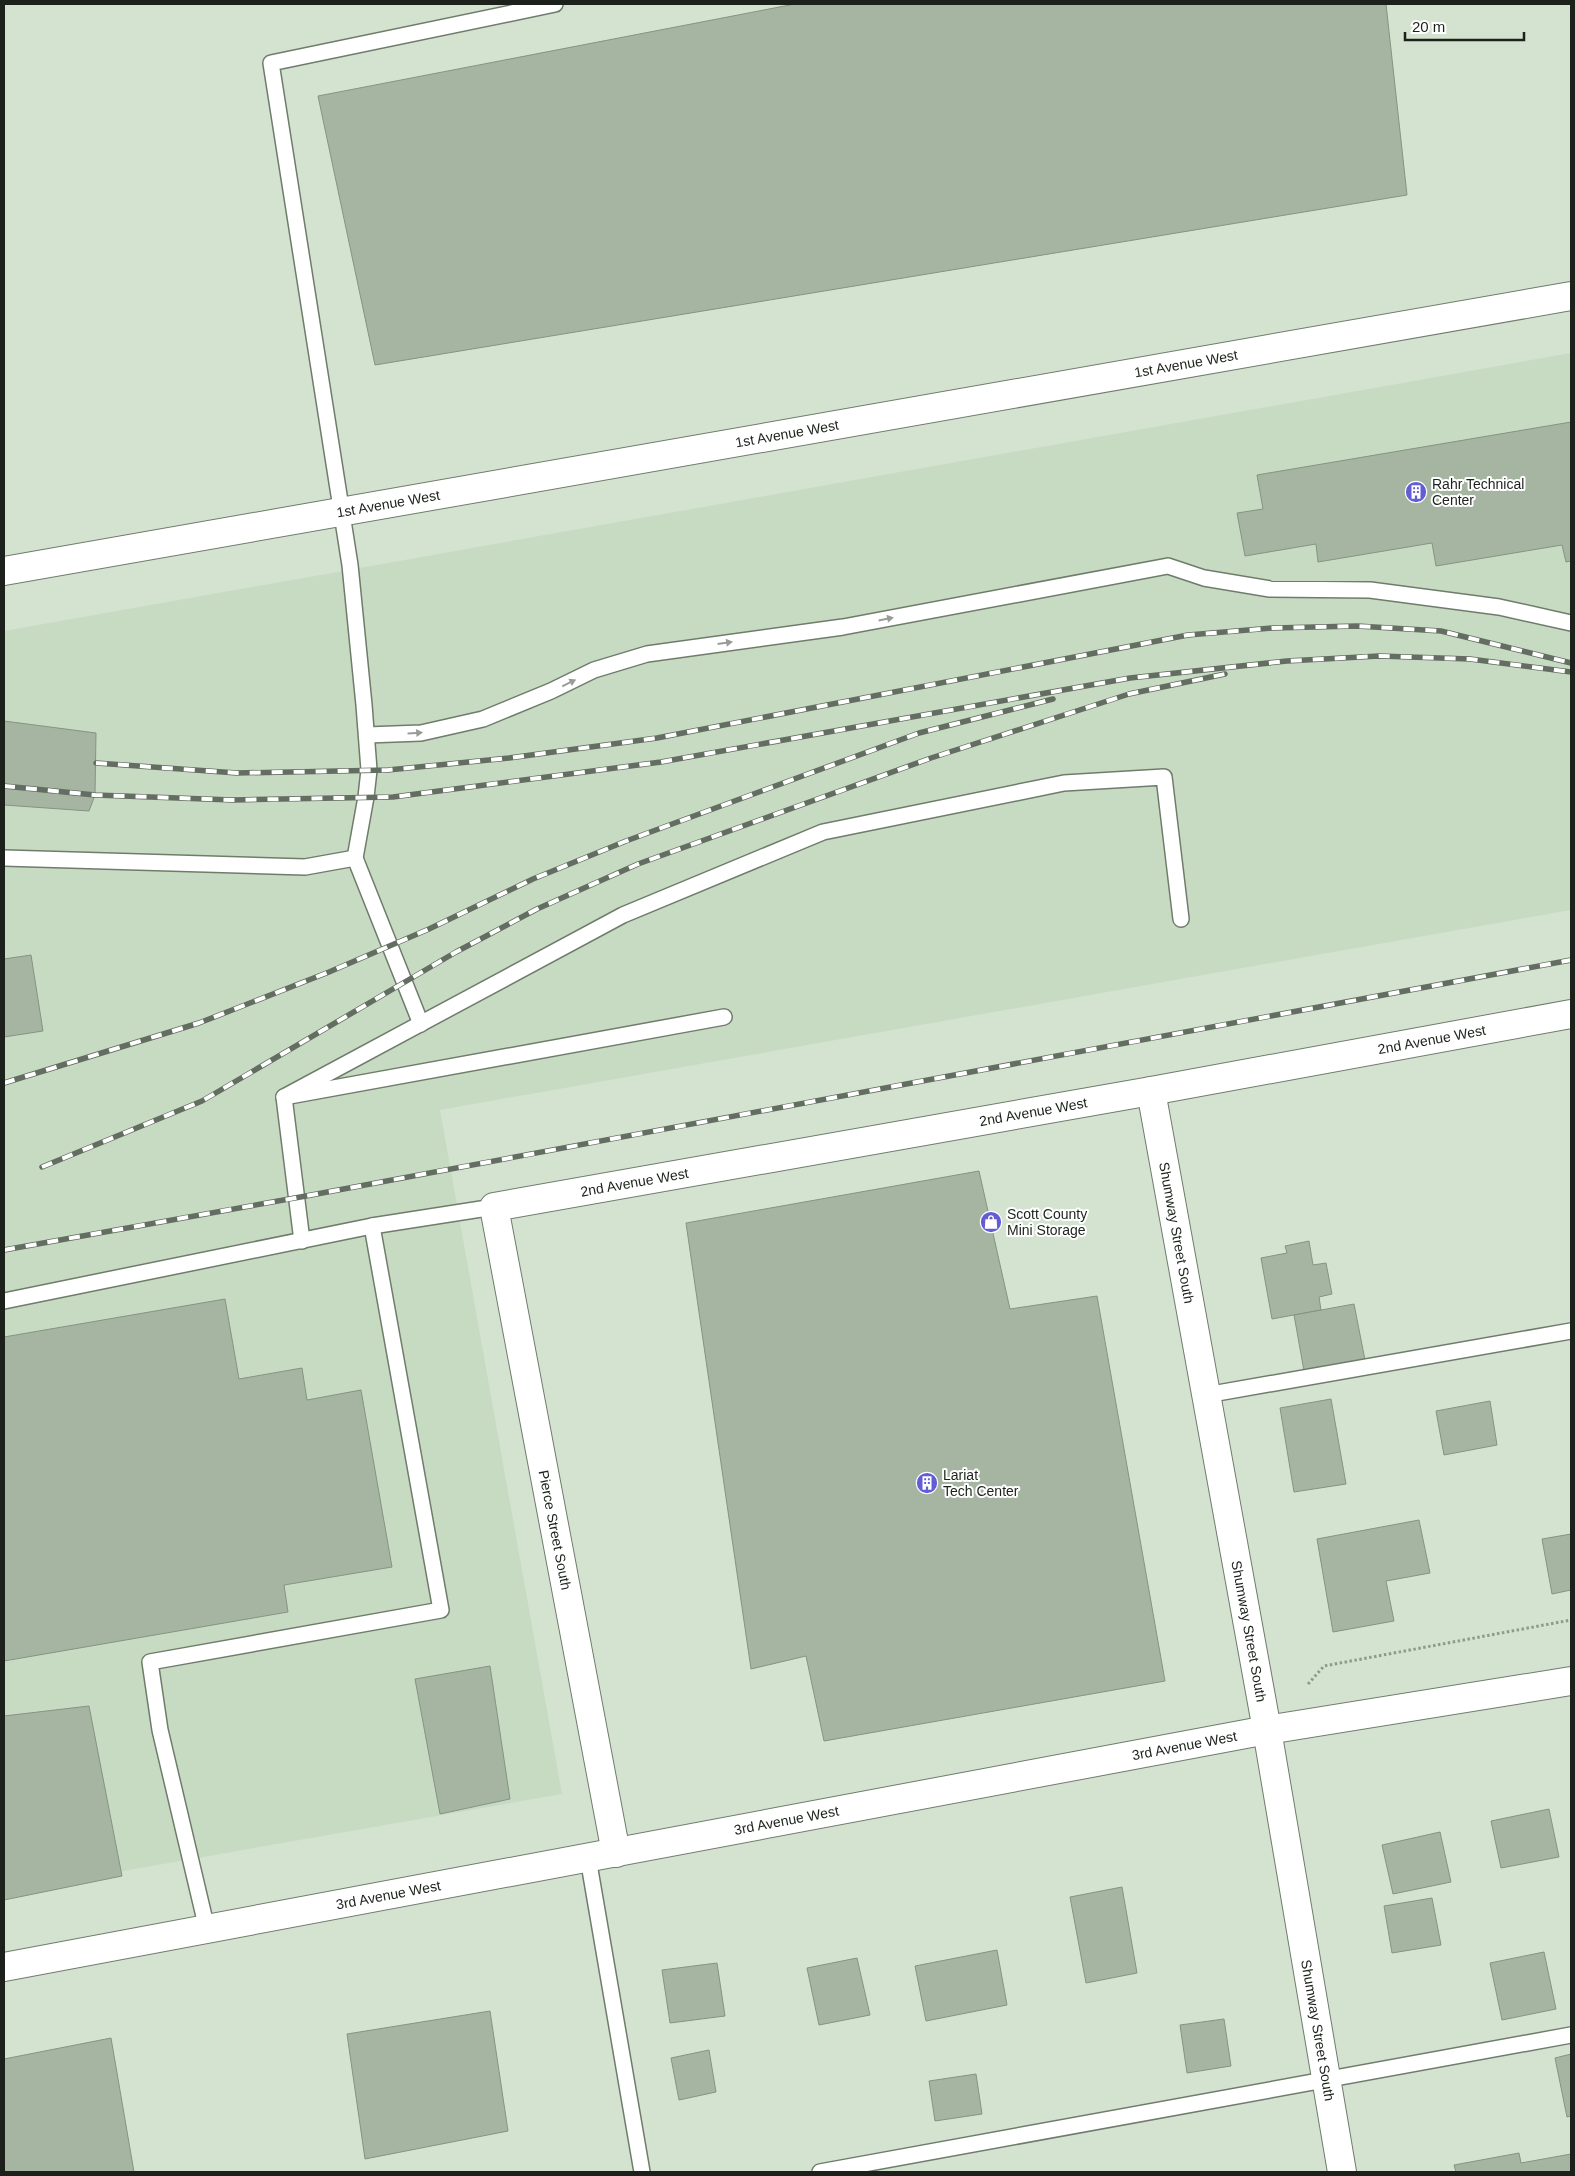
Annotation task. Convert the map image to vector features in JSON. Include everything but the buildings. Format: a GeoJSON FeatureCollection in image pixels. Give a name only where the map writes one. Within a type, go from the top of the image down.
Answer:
{"type":"FeatureCollection","features":[{"type":"Feature","properties":{"kind":"street","name":"1st Avenue West"},"geometry":{"type":"LineString","coordinates":[[4,571],[1571,296]]}},
{"type":"Feature","properties":{"kind":"street","name":"2nd Avenue West"},"geometry":{"type":"LineString","coordinates":[[494,1207],[1150,1091],[1571,1014]]}},
{"type":"Feature","properties":{"kind":"street","name":"Shumway Street South"},"geometry":{"type":"LineString","coordinates":[[1150,1091],[1267,1730],[1342,2172]]}},
{"type":"Feature","properties":{"kind":"street","name":"Pierce Street South"},"geometry":{"type":"LineString","coordinates":[[494,1207],[616,1853]]}},
{"type":"Feature","properties":{"kind":"street","name":"3rd Avenue West"},"geometry":{"type":"LineString","coordinates":[[4,1967],[1267,1730],[1571,1681]]}},
{"type":"Feature","properties":{"kind":"lane"},"geometry":{"type":"LineString","coordinates":[[420,1024],[355,858],[369,770],[350,565],[271,63],[555,4]]}},
{"type":"Feature","properties":{"kind":"lane"},"geometry":{"type":"LineString","coordinates":[[367,735],[420,733],[483,719],[550,692],[594,670],[647,654],[843,627],[1168,566],[1204,578],[1270,589],[1370,590],[1499,607],[1571,623]]}},
{"type":"Feature","properties":{"kind":"lane"},"geometry":{"type":"LineString","coordinates":[[284,1097],[623,915],[823,832],[1064,783],[1164,777],[1181,919]]}},
{"type":"Feature","properties":{"kind":"lane"},"geometry":{"type":"LineString","coordinates":[[4,858],[304,867],[355,858]]}},
{"type":"Feature","properties":{"kind":"lane"},"geometry":{"type":"LineString","coordinates":[[284,1097],[724,1017]]}},
{"type":"Feature","properties":{"kind":"lane"},"geometry":{"type":"LineString","coordinates":[[284,1097],[302,1240]]}},
{"type":"Feature","properties":{"kind":"lane"},"geometry":{"type":"LineString","coordinates":[[4,1301],[372,1226],[494,1207]]}},
{"type":"Feature","properties":{"kind":"lane"},"geometry":{"type":"LineString","coordinates":[[207,1929],[160,1730],[150,1662],[441,1610],[372,1226]]}},
{"type":"Feature","properties":{"kind":"lane"},"geometry":{"type":"LineString","coordinates":[[1206,1395],[1571,1331]]}},
{"type":"Feature","properties":{"kind":"lane"},"geometry":{"type":"LineString","coordinates":[[588,1858],[642,2172]]}},
{"type":"Feature","properties":{"kind":"lane"},"geometry":{"type":"LineString","coordinates":[[820,2172],[1571,2035]]}},
{"type":"Feature","properties":{"kind":"path"},"geometry":{"type":"LineString","coordinates":[[1308,1684],[1324,1666],[1571,1620]]}},
{"type":"Feature","properties":{"kind":"shaded area"},"geometry":{"type":"Polygon","coordinates":[[[1571,353],[1571,910],[440,1110],[562,1794],[4,1892],[4,631],[1571,353]]]}},
{"type":"Feature","properties":{"kind":"railway"},"geometry":{"type":"LineString","coordinates":[[96,763],[237,773],[388,770],[509,758],[657,738],[1188,635],[1273,628],[1357,626],[1441,631],[1571,663]]}},
{"type":"Feature","properties":{"kind":"railway"},"geometry":{"type":"LineString","coordinates":[[4,786],[95,795],[233,800],[393,797],[661,762],[1130,678],[1287,661],[1379,656],[1470,659],[1571,672]]}},
{"type":"Feature","properties":{"kind":"railway"},"geometry":{"type":"LineString","coordinates":[[42,1167],[202,1101],[456,952],[537,909],[638,864],[931,758],[1129,694],[1225,674]]}},
{"type":"Feature","properties":{"kind":"railway"},"geometry":{"type":"LineString","coordinates":[[4,1083],[199,1023],[329,972],[429,929],[533,879],[626,841],[919,733],[1053,699]]}},
{"type":"Feature","properties":{"kind":"railway"},"geometry":{"type":"LineString","coordinates":[[4,1250],[306,1196],[1571,960]]}},
{"type":"Feature","properties":{"kind":"place","name":"Rahr Technical Center"},"geometry":{"type":"Point","coordinates":[1416,492]}},
{"type":"Feature","properties":{"kind":"place","name":"Scott County Mini Storage"},"geometry":{"type":"Point","coordinates":[991,1222]}},
{"type":"Feature","properties":{"kind":"place","name":"Lariat Tech Center"},"geometry":{"type":"Point","coordinates":[927,1483]}}]}
